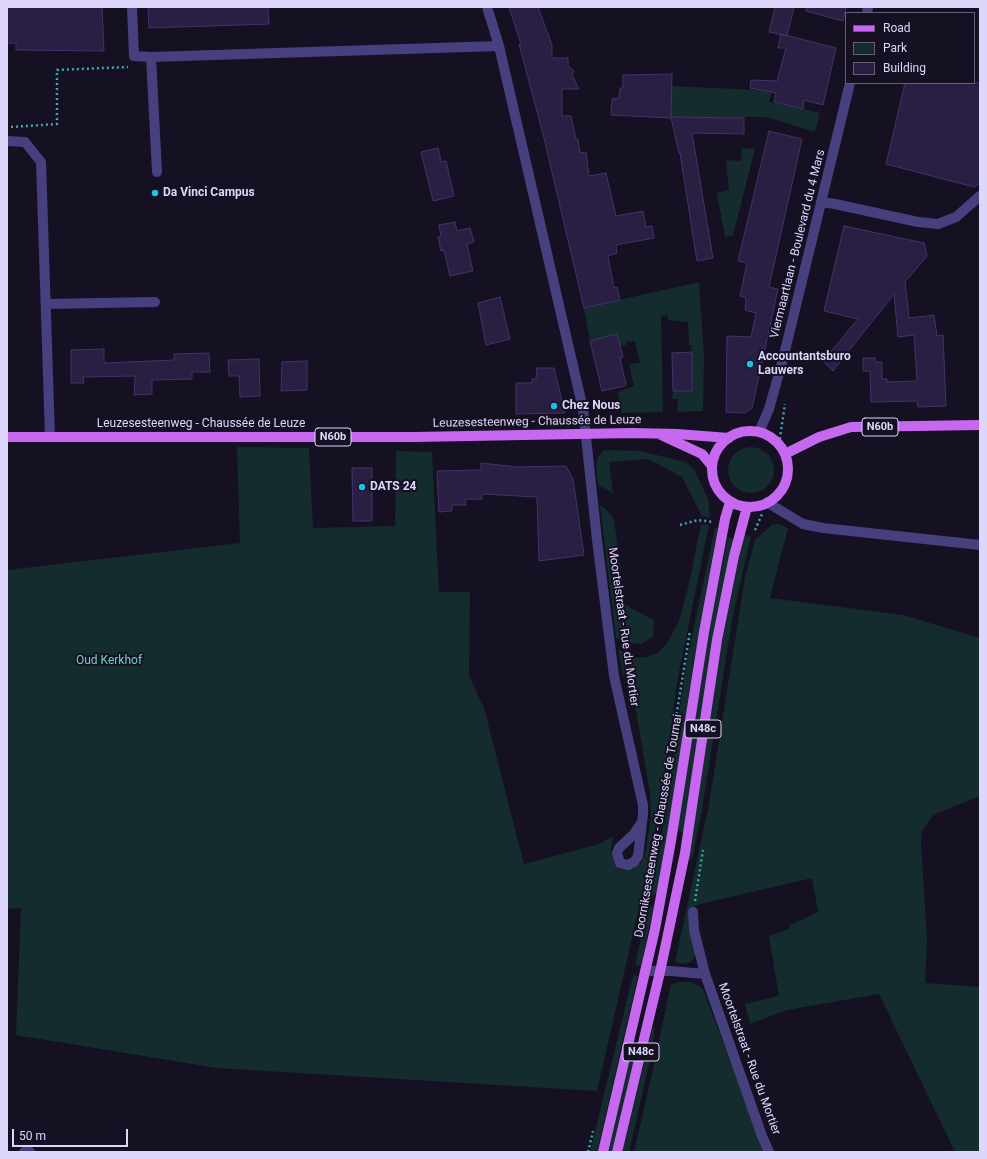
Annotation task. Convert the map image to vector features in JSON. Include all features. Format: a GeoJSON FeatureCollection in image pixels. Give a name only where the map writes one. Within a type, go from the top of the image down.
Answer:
{"type":"FeatureCollection","features":[{"type":"Feature","properties":{"kind":"main road","name":"N60b"},"geometry":{"type":"LineString","coordinates":[[785,454],[819,437],[851,427],[980,425]]}},
{"type":"Feature","properties":{"kind":"main road","name":"N60b"},"geometry":{"type":"LineString","coordinates":[[729,438],[745,432],[759,432]]}},
{"type":"Feature","properties":{"kind":"main road"},"geometry":{"type":"LineString","coordinates":[[729,438],[716,452],[712,466],[714,481],[717,488],[730,502],[748,507],[758,507],[768,503],[780,493],[787,478],[787,462],[785,454],[773,439],[759,432]]}},
{"type":"Feature","properties":{"kind":"main road","name":"Leuzesesteenweg - Chaussée de Leuze"},"geometry":{"type":"LineString","coordinates":[[660,434],[702,454],[712,466]]}},
{"type":"Feature","properties":{"kind":"main road","name":"Leuzesesteenweg - Chaussée de Leuze"},"geometry":{"type":"LineString","coordinates":[[7,437],[677,434],[729,438]]}},
{"type":"Feature","properties":{"kind":"main road","name":"Doorniksesteenweg - Chaussée de Tournai"},"geometry":{"type":"LineString","coordinates":[[603,1152],[655,929],[670,848],[704,632],[725,519],[730,502]]}},
{"type":"Feature","properties":{"kind":"main road","name":"N48c"},"geometry":{"type":"LineString","coordinates":[[617,1152],[660,972],[685,853],[717,640],[734,556],[748,507]]}},
{"type":"Feature","properties":{"kind":"street"},"geometry":{"type":"LineString","coordinates":[[132,7],[134,56],[152,57],[499,46]]}},
{"type":"Feature","properties":{"kind":"street","name":"Moortelstraat - Rue du Mortier"},"geometry":{"type":"LineString","coordinates":[[487,7],[499,46],[584,409],[614,676],[643,805],[642,822]]}},
{"type":"Feature","properties":{"kind":"street"},"geometry":{"type":"LineString","coordinates":[[152,57],[157,172]]}},
{"type":"Feature","properties":{"kind":"street","name":"Viermaartlaan - Boulevard du 4 Mars"},"geometry":{"type":"LineString","coordinates":[[759,432],[769,409],[783,359],[850,84]]}},
{"type":"Feature","properties":{"kind":"street"},"geometry":{"type":"LineString","coordinates":[[7,141],[25,142],[41,162],[50,437]]}},
{"type":"Feature","properties":{"kind":"street"},"geometry":{"type":"LineString","coordinates":[[821,202],[918,222],[938,224],[956,217],[980,196]]}},
{"type":"Feature","properties":{"kind":"street"},"geometry":{"type":"LineString","coordinates":[[46,304],[155,302]]}},
{"type":"Feature","properties":{"kind":"street"},"geometry":{"type":"LineString","coordinates":[[768,503],[803,524],[823,528],[980,545]]}},
{"type":"Feature","properties":{"kind":"street","name":"Moortelstraat - Rue du Mortier"},"geometry":{"type":"LineString","coordinates":[[693,912],[694,930],[705,974],[769,1152]]}},
{"type":"Feature","properties":{"kind":"street","name":"Moortelstraat - Rue du Mortier"},"geometry":{"type":"LineString","coordinates":[[645,971],[671,971],[705,974]]}},
{"type":"Feature","properties":{"kind":"street"},"geometry":{"type":"LineString","coordinates":[[24,1152],[30,1152]]}},
{"type":"Feature","properties":{"kind":"path"},"geometry":{"type":"LineString","coordinates":[[7,128],[57,124],[56,70],[129,67],[134,56]]}},
{"type":"Feature","properties":{"kind":"path"},"geometry":{"type":"LineString","coordinates":[[680,525],[698,520],[713,522]]}},
{"type":"Feature","properties":{"kind":"path"},"geometry":{"type":"LineString","coordinates":[[693,912],[703,850]]}},
{"type":"Feature","properties":{"kind":"green space"},"geometry":{"type":"Polygon","coordinates":[[[671,86],[758,90],[772,93],[769,102],[820,113],[815,132],[767,117],[671,117],[671,86]]]}},
{"type":"Feature","properties":{"kind":"green space"},"geometry":{"type":"Polygon","coordinates":[[[742,148],[755,149],[733,235],[725,237],[717,193],[729,190],[726,160],[741,161],[742,148]]]}},
{"type":"Feature","properties":{"kind":"green space"},"geometry":{"type":"Polygon","coordinates":[[[699,282],[704,357],[703,411],[677,412],[678,399],[672,399],[673,391],[692,391],[692,347],[689,345],[688,322],[668,320],[667,315],[661,316],[663,412],[622,413],[618,392],[634,386],[629,364],[640,363],[635,342],[626,342],[626,345],[620,346],[617,334],[590,341],[584,308],[699,282]]]}},
{"type":"Feature","properties":{"kind":"green space","name":"Oud Kerkhof"},"geometry":{"type":"Polygon","coordinates":[[[237,447],[309,448],[313,528],[395,526],[396,451],[432,452],[439,592],[470,592],[469,676],[484,708],[524,864],[599,844],[613,836],[611,850],[615,864],[620,868],[629,869],[641,863],[645,854],[651,818],[650,793],[630,676],[623,675],[618,649],[636,658],[647,657],[657,653],[666,645],[679,621],[688,588],[701,524],[709,525],[678,677],[663,785],[649,864],[597,1091],[217,1068],[16,1035],[21,908],[7,909],[7,570],[240,543],[237,447]]]}},
{"type":"Feature","properties":{"kind":"green space"},"geometry":{"type":"Polygon","coordinates":[[[746,447],[756,447],[764,451],[770,457],[774,465],[774,475],[770,483],[764,489],[756,493],[746,493],[738,489],[732,483],[728,475],[728,465],[732,457],[738,451],[746,447]]]}},
{"type":"Feature","properties":{"kind":"green space"},"geometry":{"type":"Polygon","coordinates":[[[604,450],[640,451],[686,462],[695,471],[708,499],[710,518],[702,516],[682,477],[648,459],[609,462],[613,493],[598,485],[596,466],[598,457],[604,450]]]}},
{"type":"Feature","properties":{"kind":"green space"},"geometry":{"type":"Polygon","coordinates":[[[600,505],[607,510],[614,519],[625,605],[654,620],[653,637],[641,644],[631,643],[616,638],[600,505]]]}},
{"type":"Feature","properties":{"kind":"green space"},"geometry":{"type":"Polygon","coordinates":[[[779,524],[788,528],[770,598],[903,615],[980,638],[980,796],[933,815],[922,831],[921,842],[927,939],[925,983],[980,987],[980,1152],[955,1152],[879,994],[787,1010],[750,1024],[745,1004],[779,996],[769,936],[789,929],[790,925],[818,912],[812,878],[700,904],[690,909],[690,935],[695,948],[695,955],[691,962],[684,964],[675,962],[709,804],[745,577],[755,540],[772,525],[779,524]]]}},
{"type":"Feature","properties":{"kind":"green space"},"geometry":{"type":"Polygon","coordinates":[[[715,528],[720,528],[694,660],[667,840],[657,893],[650,898],[666,808],[687,659],[715,528]]]}},
{"type":"Feature","properties":{"kind":"green space"},"geometry":{"type":"Polygon","coordinates":[[[744,534],[751,536],[733,615],[702,809],[693,855],[691,860],[688,860],[687,858],[698,803],[717,666],[744,534]]]}},
{"type":"Feature","properties":{"kind":"green space"},"geometry":{"type":"Polygon","coordinates":[[[728,537],[734,539],[684,832],[677,831],[708,634],[728,537]]]}},
{"type":"Feature","properties":{"kind":"green space"},"geometry":{"type":"Polygon","coordinates":[[[654,905],[641,966],[635,965],[648,908],[654,905]]]}},
{"type":"Feature","properties":{"kind":"green space"},"geometry":{"type":"Polygon","coordinates":[[[633,975],[638,976],[597,1152],[590,1152],[633,975]]]}},
{"type":"Feature","properties":{"kind":"green space"},"geometry":{"type":"Polygon","coordinates":[[[679,982],[692,982],[703,989],[764,1152],[634,1152],[671,984],[679,982]]]}},
{"type":"Feature","properties":{"kind":"green space"},"geometry":{"type":"Polygon","coordinates":[[[653,1027],[655,1027],[651,1055],[629,1152],[622,1152],[653,1027]]]}},
{"type":"Feature","properties":{"kind":"green space"},"geometry":{"type":"Polygon","coordinates":[[[632,1044],[638,1044],[612,1152],[607,1152],[632,1044]]]}},
{"type":"Feature","properties":{"kind":"building"},"geometry":{"type":"Polygon","coordinates":[[[7,7],[102,7],[104,51],[16,50],[16,43],[7,43],[7,7]]]}},
{"type":"Feature","properties":{"kind":"building"},"geometry":{"type":"Polygon","coordinates":[[[148,7],[268,7],[269,24],[149,28],[148,7]]]}},
{"type":"Feature","properties":{"kind":"building"},"geometry":{"type":"Polygon","coordinates":[[[509,7],[538,7],[552,45],[552,58],[568,58],[568,66],[574,71],[572,75],[579,89],[562,89],[562,116],[571,116],[576,139],[578,139],[580,153],[586,152],[589,176],[606,173],[616,216],[643,211],[646,227],[652,226],[654,238],[616,245],[617,253],[608,256],[614,288],[617,287],[620,300],[584,308],[543,134],[519,44],[521,44],[509,7]]]}},
{"type":"Feature","properties":{"kind":"building"},"geometry":{"type":"Polygon","coordinates":[[[775,7],[794,7],[787,36],[769,32],[775,7]]]}},
{"type":"Feature","properties":{"kind":"building"},"geometry":{"type":"Polygon","coordinates":[[[807,7],[846,7],[843,21],[806,11],[807,7]]]}},
{"type":"Feature","properties":{"kind":"building"},"geometry":{"type":"Polygon","coordinates":[[[781,34],[836,48],[823,105],[804,100],[803,109],[774,102],[776,93],[750,88],[751,80],[777,81],[786,48],[778,48],[781,34]]]}},
{"type":"Feature","properties":{"kind":"building"},"geometry":{"type":"Polygon","coordinates":[[[672,74],[671,117],[744,118],[744,134],[692,133],[713,258],[697,261],[680,153],[671,118],[611,115],[612,99],[619,98],[620,88],[623,88],[623,75],[672,74]]]}},
{"type":"Feature","properties":{"kind":"building"},"geometry":{"type":"Polygon","coordinates":[[[980,83],[980,183],[974,187],[886,164],[905,84],[980,83]]]}},
{"type":"Feature","properties":{"kind":"building"},"geometry":{"type":"Polygon","coordinates":[[[769,131],[802,139],[769,287],[778,289],[752,408],[745,413],[726,412],[727,336],[751,337],[756,313],[745,310],[746,298],[740,296],[747,263],[738,261],[769,131]]]}},
{"type":"Feature","properties":{"kind":"building"},"geometry":{"type":"Polygon","coordinates":[[[438,148],[441,162],[446,161],[454,196],[433,201],[421,152],[438,148]]]}},
{"type":"Feature","properties":{"kind":"building"},"geometry":{"type":"Polygon","coordinates":[[[455,222],[457,231],[470,228],[474,242],[467,244],[473,271],[450,276],[444,250],[441,251],[438,237],[441,236],[439,225],[455,222]]]}},
{"type":"Feature","properties":{"kind":"building"},"geometry":{"type":"Polygon","coordinates":[[[844,226],[924,243],[927,256],[905,282],[909,318],[934,315],[937,336],[943,335],[946,406],[918,407],[917,401],[871,402],[870,371],[863,371],[863,358],[875,358],[875,362],[882,362],[882,379],[887,379],[887,382],[917,381],[914,335],[898,337],[894,294],[833,371],[823,361],[858,319],[824,311],[844,226]]]}},
{"type":"Feature","properties":{"kind":"building"},"geometry":{"type":"Polygon","coordinates":[[[500,297],[510,339],[486,345],[478,303],[500,297]]]}},
{"type":"Feature","properties":{"kind":"building"},"geometry":{"type":"Polygon","coordinates":[[[617,334],[623,357],[620,358],[626,384],[625,386],[602,391],[590,341],[617,334]]]}},
{"type":"Feature","properties":{"kind":"building"},"geometry":{"type":"Polygon","coordinates":[[[104,349],[104,363],[174,360],[174,354],[209,353],[210,372],[192,372],[192,379],[152,380],[152,394],[134,395],[135,376],[83,377],[84,383],[71,383],[71,350],[104,349]]]}},
{"type":"Feature","properties":{"kind":"building"},"geometry":{"type":"Polygon","coordinates":[[[692,352],[692,391],[673,391],[672,353],[692,352]]]}},
{"type":"Feature","properties":{"kind":"building"},"geometry":{"type":"Polygon","coordinates":[[[259,359],[260,396],[240,397],[239,376],[229,376],[228,360],[259,359]]]}},
{"type":"Feature","properties":{"kind":"building"},"geometry":{"type":"Polygon","coordinates":[[[307,361],[307,390],[281,391],[282,362],[307,361]]]}},
{"type":"Feature","properties":{"kind":"building"},"geometry":{"type":"Polygon","coordinates":[[[537,368],[554,368],[565,413],[516,414],[516,383],[532,383],[532,379],[536,379],[537,368]]]}},
{"type":"Feature","properties":{"kind":"building"},"geometry":{"type":"Polygon","coordinates":[[[481,463],[517,467],[566,466],[573,479],[584,555],[539,561],[537,497],[482,494],[482,499],[465,499],[466,505],[452,505],[452,511],[439,512],[437,471],[481,470],[481,463]]]}},
{"type":"Feature","properties":{"kind":"building"},"geometry":{"type":"Polygon","coordinates":[[[352,468],[372,468],[372,521],[353,521],[352,468]]]}},
{"type":"Feature","properties":{"kind":"place","name":"Da Vinci Campus"},"geometry":{"type":"Point","coordinates":[155,193]}},
{"type":"Feature","properties":{"kind":"place","name":"Accountantsburo Lauwers"},"geometry":{"type":"Point","coordinates":[750,364]}},
{"type":"Feature","properties":{"kind":"place","name":"Chez Nous"},"geometry":{"type":"Point","coordinates":[554,406]}},
{"type":"Feature","properties":{"kind":"place","name":"DATS 24"},"geometry":{"type":"Point","coordinates":[362,487]}}]}
